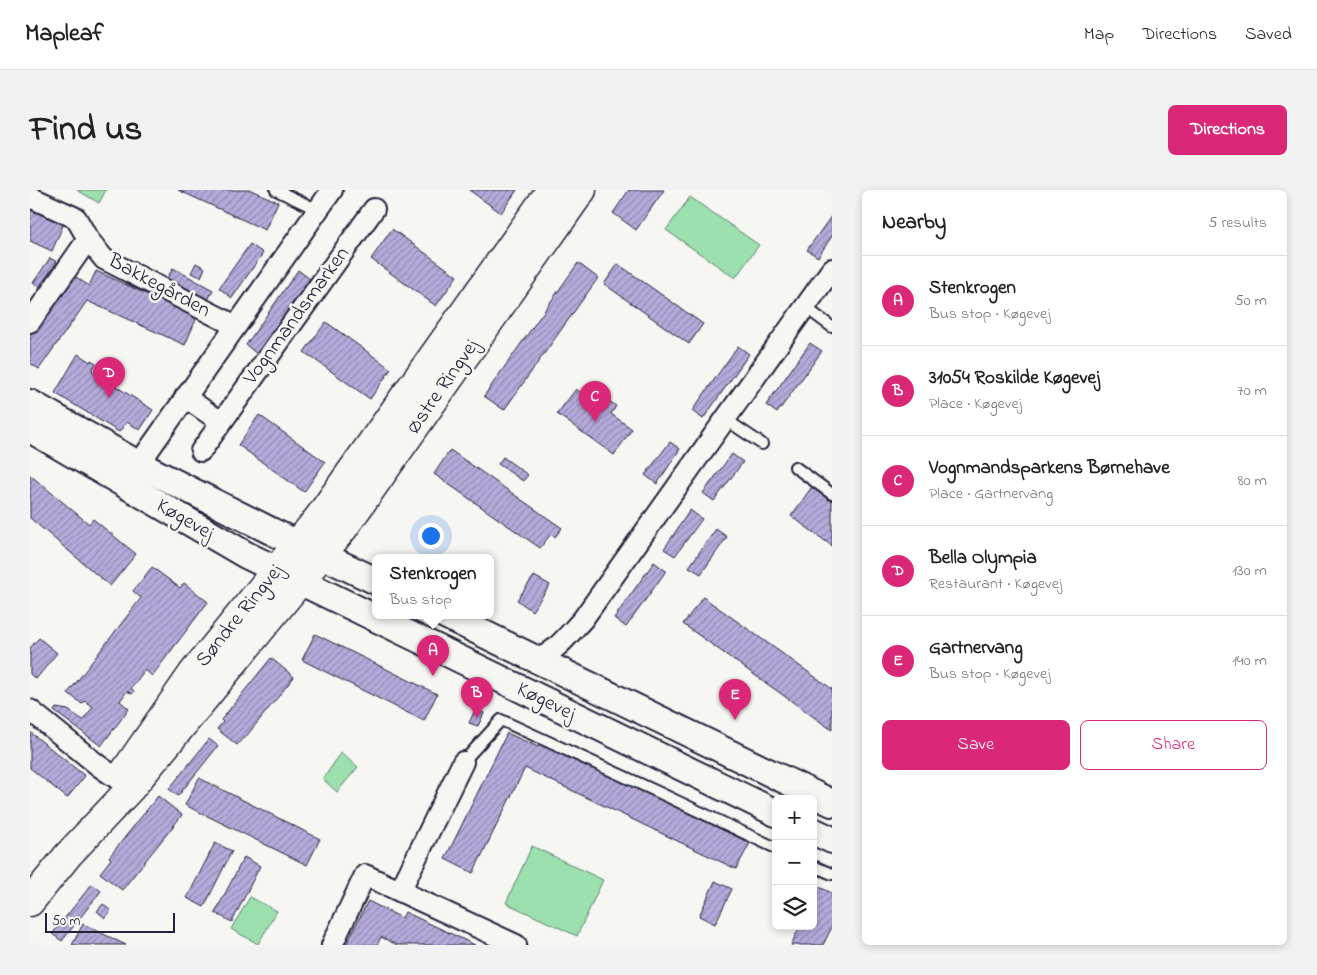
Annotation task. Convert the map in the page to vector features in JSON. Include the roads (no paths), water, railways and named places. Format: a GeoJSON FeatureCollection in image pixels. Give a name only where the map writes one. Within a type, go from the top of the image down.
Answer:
{"type":"FeatureCollection","features":[{"type":"Feature","properties":{"kind":"main road","name":"Østre Ringvej"},"geometry":{"type":"LineString","coordinates":[[416,380],[551,190]]}},
{"type":"Feature","properties":{"kind":"main road","name":"Østre Ringvej"},"geometry":{"type":"LineString","coordinates":[[301,582],[343,529],[582,190]]}},
{"type":"Feature","properties":{"kind":"main road","name":"Søndre Ringvej"},"geometry":{"type":"LineString","coordinates":[[125,784],[194,673],[319,517],[416,380]]}},
{"type":"Feature","properties":{"kind":"main road","name":"Søndre Ringvej"},"geometry":{"type":"LineString","coordinates":[[30,902],[125,784],[301,582]]}},
{"type":"Feature","properties":{"kind":"street","name":"Vognmandsmarken"},"geometry":{"type":"LineString","coordinates":[[131,474],[332,190]]}},
{"type":"Feature","properties":{"kind":"street","name":"Bakkegården"},"geometry":{"type":"LineString","coordinates":[[30,197],[76,218],[88,239],[104,259],[236,326]]}},
{"type":"Feature","properties":{"kind":"street","name":"Vognmandsmarken"},"geometry":{"type":"LineString","coordinates":[[201,450],[374,209]]}},
{"type":"Feature","properties":{"kind":"street","name":"Bakkegården"},"geometry":{"type":"LineString","coordinates":[[30,322],[88,239]]}},
{"type":"Feature","properties":{"kind":"street"},"geometry":{"type":"LineString","coordinates":[[536,660],[554,650],[583,619],[832,269]]}},
{"type":"Feature","properties":{"kind":"street"},"geometry":{"type":"LineString","coordinates":[[185,397],[221,422]]}},
{"type":"Feature","properties":{"kind":"street","name":"Køgevej"},"geometry":{"type":"LineString","coordinates":[[30,403],[246,555],[372,617]]}},
{"type":"Feature","properties":{"kind":"street","name":"Køgevej"},"geometry":{"type":"LineString","coordinates":[[30,428],[131,474],[298,543],[372,578]]}},
{"type":"Feature","properties":{"kind":"street","name":"Køgevej"},"geometry":{"type":"LineString","coordinates":[[377,619],[772,811]]}},
{"type":"Feature","properties":{"kind":"street","name":"Køgevej"},"geometry":{"type":"LineString","coordinates":[[453,619],[832,802]]}},
{"type":"Feature","properties":{"kind":"street"},"geometry":{"type":"LineString","coordinates":[[30,710],[99,766],[125,784]]}},
{"type":"Feature","properties":{"kind":"street"},"geometry":{"type":"LineString","coordinates":[[400,891],[462,762]]}},
{"type":"Feature","properties":{"kind":"street"},"geometry":{"type":"LineString","coordinates":[[817,833],[832,840]]}},
{"type":"Feature","properties":{"kind":"street"},"geometry":{"type":"LineString","coordinates":[[332,945],[365,875],[516,945]]}},
{"type":"Feature","properties":{"kind":"lane"},"geometry":{"type":"LineString","coordinates":[[276,190],[318,210]]}},
{"type":"Feature","properties":{"kind":"lane"},"geometry":{"type":"LineString","coordinates":[[805,307],[832,327]]}},
{"type":"Feature","properties":{"kind":"lane"},"geometry":{"type":"LineString","coordinates":[[725,419],[762,444]]}},
{"type":"Feature","properties":{"kind":"lane"},"geometry":{"type":"LineString","coordinates":[[795,467],[832,494]]}},
{"type":"Feature","properties":{"kind":"lane"},"geometry":{"type":"LineString","coordinates":[[462,762],[501,720],[772,846]]}},
{"type":"Feature","properties":{"kind":"lane"},"geometry":{"type":"LineString","coordinates":[[817,868],[832,874]]}},
{"type":"Feature","properties":{"kind":"place","name":"Bella Olympia"},"geometry":{"type":"Point","coordinates":[109,398]}},
{"type":"Feature","properties":{"kind":"place","name":"Vognmandsparkens Børnehave"},"geometry":{"type":"Point","coordinates":[595,422]}},
{"type":"Feature","properties":{"kind":"place","name":"Stenkrogen"},"geometry":{"type":"Point","coordinates":[433,676]}},
{"type":"Feature","properties":{"kind":"place","name":"31054 Roskilde Køgevej"},"geometry":{"type":"Point","coordinates":[477,718]}},
{"type":"Feature","properties":{"kind":"place","name":"Gartnervang"},"geometry":{"type":"Point","coordinates":[735,720]}}]}
